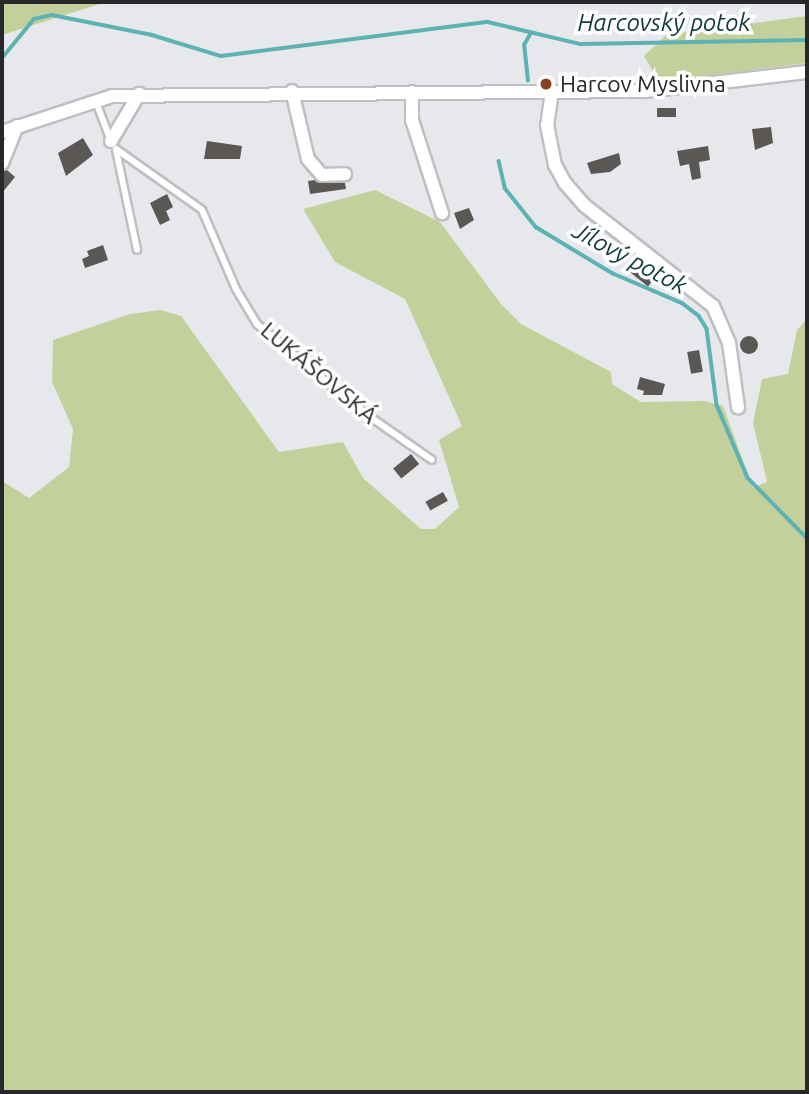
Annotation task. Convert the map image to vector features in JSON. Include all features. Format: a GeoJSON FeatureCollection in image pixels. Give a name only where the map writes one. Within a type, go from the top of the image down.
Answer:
{"type":"FeatureCollection","features":[{"type":"Feature","properties":{"kind":"street"},"geometry":{"type":"LineString","coordinates":[[2,132],[96,100],[139,94],[693,88],[807,72]]}},
{"type":"Feature","properties":{"kind":"street"},"geometry":{"type":"LineString","coordinates":[[552,90],[548,125],[555,165],[565,183],[584,205],[713,306],[729,343],[738,407]]}},
{"type":"Feature","properties":{"kind":"street"},"geometry":{"type":"LineString","coordinates":[[292,91],[308,159],[322,175],[345,174]]}},
{"type":"Feature","properties":{"kind":"street"},"geometry":{"type":"LineString","coordinates":[[412,92],[412,120],[442,213]]}},
{"type":"Feature","properties":{"kind":"street"},"geometry":{"type":"LineString","coordinates":[[113,145],[139,94]]}},
{"type":"Feature","properties":{"kind":"street"},"geometry":{"type":"LineString","coordinates":[[2,163],[17,126]]}},
{"type":"Feature","properties":{"kind":"lane"},"geometry":{"type":"LineString","coordinates":[[96,100],[113,145],[137,250]]}},
{"type":"Feature","properties":{"kind":"lane","name":"LUKÁŠOVSKÁ"},"geometry":{"type":"LineString","coordinates":[[113,145],[202,210],[236,289],[257,324],[366,414],[432,460]]}},
{"type":"Feature","properties":{"kind":"green space"},"geometry":{"type":"Polygon","coordinates":[[[2,2],[106,2],[2,35],[2,2]]]}},
{"type":"Feature","properties":{"kind":"green space"},"geometry":{"type":"Polygon","coordinates":[[[807,16],[807,63],[659,82],[644,56],[666,35],[807,16]]]}},
{"type":"Feature","properties":{"kind":"green space"},"geometry":{"type":"Polygon","coordinates":[[[375,190],[440,222],[501,304],[521,324],[611,372],[612,384],[641,402],[705,401],[723,406],[753,488],[767,482],[753,423],[762,379],[788,374],[797,330],[807,319],[807,1092],[2,1092],[2,481],[29,498],[69,467],[73,429],[52,382],[53,340],[130,314],[161,310],[181,316],[279,452],[343,442],[363,478],[421,529],[435,529],[459,507],[439,440],[462,426],[405,299],[335,262],[303,209],[375,190]]]}},
{"type":"Feature","properties":{"kind":"building"},"geometry":{"type":"Polygon","coordinates":[[[657,108],[676,108],[676,117],[657,117],[657,108]]]}},
{"type":"Feature","properties":{"kind":"building"},"geometry":{"type":"Polygon","coordinates":[[[771,127],[773,143],[755,150],[752,129],[771,127]]]}},
{"type":"Feature","properties":{"kind":"building"},"geometry":{"type":"Polygon","coordinates":[[[83,138],[93,155],[66,176],[58,153],[83,138]]]}},
{"type":"Feature","properties":{"kind":"building"},"geometry":{"type":"Polygon","coordinates":[[[207,141],[242,146],[240,159],[204,159],[207,141]]]}},
{"type":"Feature","properties":{"kind":"building"},"geometry":{"type":"Polygon","coordinates":[[[708,146],[710,160],[699,162],[701,178],[692,180],[689,164],[680,166],[677,151],[708,146]]]}},
{"type":"Feature","properties":{"kind":"building"},"geometry":{"type":"Polygon","coordinates":[[[619,153],[621,164],[610,172],[591,174],[587,163],[619,153]]]}},
{"type":"Feature","properties":{"kind":"building"},"geometry":{"type":"Polygon","coordinates":[[[7,170],[15,177],[2,193],[2,172],[7,170]]]}},
{"type":"Feature","properties":{"kind":"building"},"geometry":{"type":"Polygon","coordinates":[[[308,181],[345,183],[346,189],[310,194],[308,181]]]}},
{"type":"Feature","properties":{"kind":"building"},"geometry":{"type":"Polygon","coordinates":[[[167,194],[173,207],[166,211],[170,220],[160,225],[150,203],[167,194]]]}},
{"type":"Feature","properties":{"kind":"building"},"geometry":{"type":"Polygon","coordinates":[[[469,208],[474,220],[460,229],[454,213],[469,208]]]}},
{"type":"Feature","properties":{"kind":"building"},"geometry":{"type":"Polygon","coordinates":[[[103,245],[108,260],[85,268],[82,259],[89,256],[87,251],[103,245]]]}},
{"type":"Feature","properties":{"kind":"building"},"geometry":{"type":"Polygon","coordinates":[[[639,259],[658,274],[648,286],[629,272],[639,259]]]}},
{"type":"Feature","properties":{"kind":"building"},"geometry":{"type":"Polygon","coordinates":[[[749,336],[755,339],[758,345],[755,351],[749,354],[743,351],[740,345],[743,339],[749,336]]]}},
{"type":"Feature","properties":{"kind":"building"},"geometry":{"type":"Polygon","coordinates":[[[699,350],[703,372],[691,374],[687,352],[699,350]]]}},
{"type":"Feature","properties":{"kind":"building"},"geometry":{"type":"Polygon","coordinates":[[[640,377],[665,384],[662,395],[643,395],[644,391],[637,389],[640,377]]]}},
{"type":"Feature","properties":{"kind":"building"},"geometry":{"type":"Polygon","coordinates":[[[411,454],[419,464],[401,479],[393,468],[411,454]]]}},
{"type":"Feature","properties":{"kind":"building"},"geometry":{"type":"Polygon","coordinates":[[[443,492],[448,501],[430,510],[426,502],[443,492]]]}},
{"type":"Feature","properties":{"kind":"waterway","name":"Harcovský potok"},"geometry":{"type":"LineString","coordinates":[[2,58],[34,19],[52,15],[152,35],[221,56],[488,22],[580,44],[807,40]]}},
{"type":"Feature","properties":{"kind":"waterway","name":"Jílový potok"},"geometry":{"type":"LineString","coordinates":[[528,81],[524,45],[531,33]]}},
{"type":"Feature","properties":{"kind":"waterway","name":"Jílový potok"},"geometry":{"type":"LineString","coordinates":[[499,161],[505,188],[536,227],[612,273],[682,303],[699,316],[707,329],[717,405],[748,478],[807,538]]}},
{"type":"Feature","properties":{"kind":"place","name":"Harcov Myslivna"},"geometry":{"type":"Point","coordinates":[546,84]}}]}
